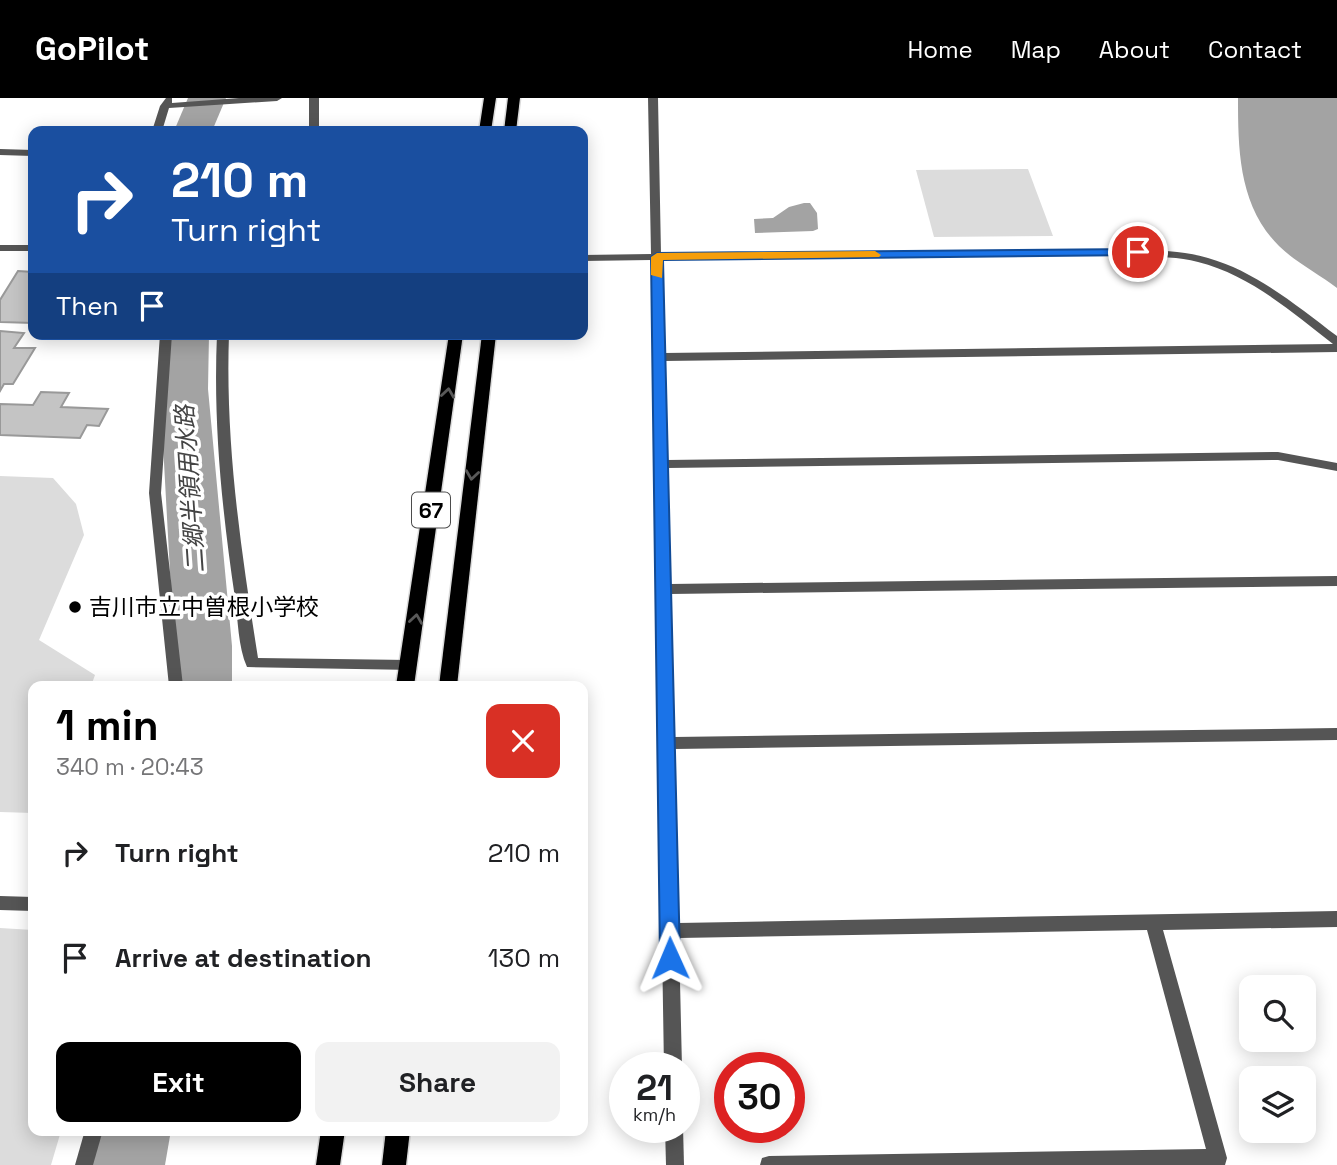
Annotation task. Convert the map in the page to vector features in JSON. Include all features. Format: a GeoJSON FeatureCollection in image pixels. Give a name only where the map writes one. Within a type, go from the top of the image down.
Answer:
{"type":"FeatureCollection","features":[{"type":"Feature","properties":{"kind":"main road"},"geometry":{"type":"LineString","coordinates":[[486,126],[489,98]]}},
{"type":"Feature","properties":{"kind":"main road"},"geometry":{"type":"LineString","coordinates":[[511,126],[514,98]]}},
{"type":"Feature","properties":{"kind":"main road","name":"67"},"geometry":{"type":"LineString","coordinates":[[406,681],[455,340]]}},
{"type":"Feature","properties":{"kind":"main road","name":"67"},"geometry":{"type":"LineString","coordinates":[[449,681],[487,340]]}},
{"type":"Feature","properties":{"kind":"main road"},"geometry":{"type":"LineString","coordinates":[[328,1165],[332,1136]]}},
{"type":"Feature","properties":{"kind":"main road"},"geometry":{"type":"LineString","coordinates":[[394,1165],[397,1136]]}},
{"type":"Feature","properties":{"kind":"street"},"geometry":{"type":"LineString","coordinates":[[160,126],[167,102],[220,103],[277,98]]}},
{"type":"Feature","properties":{"kind":"street"},"geometry":{"type":"LineString","coordinates":[[314,98],[314,126]]}},
{"type":"Feature","properties":{"kind":"street"},"geometry":{"type":"LineString","coordinates":[[653,98],[673,1052]]}},
{"type":"Feature","properties":{"kind":"street"},"geometry":{"type":"LineString","coordinates":[[0,152],[28,153]]}},
{"type":"Feature","properties":{"kind":"street"},"geometry":{"type":"LineString","coordinates":[[0,248],[28,248]]}},
{"type":"Feature","properties":{"kind":"street"},"geometry":{"type":"LineString","coordinates":[[588,258],[1124,252],[1177,254],[1212,262],[1243,276],[1271,292],[1337,342]]}},
{"type":"Feature","properties":{"kind":"street"},"geometry":{"type":"LineString","coordinates":[[166,340],[155,493],[175,681]]}},
{"type":"Feature","properties":{"kind":"street"},"geometry":{"type":"LineString","coordinates":[[223,340],[224,427],[229,485],[252,663],[409,667]]}},
{"type":"Feature","properties":{"kind":"street"},"geometry":{"type":"LineString","coordinates":[[658,357],[1337,348]]}},
{"type":"Feature","properties":{"kind":"street"},"geometry":{"type":"LineString","coordinates":[[659,464],[1278,456],[1337,467]]}},
{"type":"Feature","properties":{"kind":"street"},"geometry":{"type":"LineString","coordinates":[[665,589],[1337,581]]}},
{"type":"Feature","properties":{"kind":"street"},"geometry":{"type":"LineString","coordinates":[[666,743],[1337,734]]}},
{"type":"Feature","properties":{"kind":"street"},"geometry":{"type":"LineString","coordinates":[[0,903],[28,904]]}},
{"type":"Feature","properties":{"kind":"street"},"geometry":{"type":"LineString","coordinates":[[669,931],[1337,919]]}},
{"type":"Feature","properties":{"kind":"street"},"geometry":{"type":"LineString","coordinates":[[769,1165],[1218,1158],[1153,922]]}},
{"type":"Feature","properties":{"kind":"street"},"geometry":{"type":"LineString","coordinates":[[84,1165],[92,1136]]}},
{"type":"Feature","properties":{"kind":"street"},"geometry":{"type":"LineString","coordinates":[[674,1143],[675,1165]]}},
{"type":"Feature","properties":{"kind":"shaded area"},"geometry":{"type":"Polygon","coordinates":[[[1238,98],[1337,98],[1337,288],[1285,252],[1266,230],[1256,213],[1248,196],[1240,158],[1238,98]]]}},
{"type":"Feature","properties":{"kind":"shaded area"},"geometry":{"type":"Polygon","coordinates":[[[1028,169],[1053,236],[934,237],[916,170],[1028,169]]]}},
{"type":"Feature","properties":{"kind":"shaded area"},"geometry":{"type":"Polygon","coordinates":[[[810,203],[817,213],[818,229],[755,233],[754,219],[773,218],[789,207],[810,203]]]}},
{"type":"Feature","properties":{"kind":"shaded area"},"geometry":{"type":"Polygon","coordinates":[[[0,476],[53,478],[76,504],[84,535],[39,640],[95,675],[93,681],[28,681],[28,813],[0,812],[0,476]]]}},
{"type":"Feature","properties":{"kind":"shaded area"},"geometry":{"type":"Polygon","coordinates":[[[0,928],[28,930],[28,1136],[60,1136],[51,1165],[0,1165],[0,928]]]}},
{"type":"Feature","properties":{"kind":"building"},"geometry":{"type":"Polygon","coordinates":[[[18,271],[28,272],[28,323],[0,322],[0,300],[18,271]]]}},
{"type":"Feature","properties":{"kind":"building"},"geometry":{"type":"Polygon","coordinates":[[[0,331],[24,333],[14,348],[35,348],[13,384],[4,384],[0,391],[0,331]]]}},
{"type":"Feature","properties":{"kind":"building"},"geometry":{"type":"Polygon","coordinates":[[[41,392],[69,393],[61,407],[108,409],[99,426],[87,425],[80,438],[0,435],[0,404],[33,405],[41,392]]]}},
{"type":"Feature","properties":{"kind":"waterway","name":"二郷半領用水路"},"geometry":{"type":"LineString","coordinates":[[195,126],[207,98]]}},
{"type":"Feature","properties":{"kind":"waterway","name":"二郷半領用水路"},"geometry":{"type":"LineString","coordinates":[[186,340],[184,389],[203,646],[202,681]]}},
{"type":"Feature","properties":{"kind":"waterway","name":"二郷半領用水路"},"geometry":{"type":"LineString","coordinates":[[126,1165],[132,1136]]}},
{"type":"Feature","properties":{"kind":"slow traffic"},"geometry":{"type":"LineString","coordinates":[[657,275],[657,257],[875,255]]}},
{"type":"Feature","properties":{"kind":"place","name":"吉川市立中曽根小学校"},"geometry":{"type":"Point","coordinates":[75,607]}},
{"type":"Feature","properties":{"kind":"route"},"geometry":{"type":"LineString","coordinates":[[670,958],[657,257],[1138,252]]}}]}
